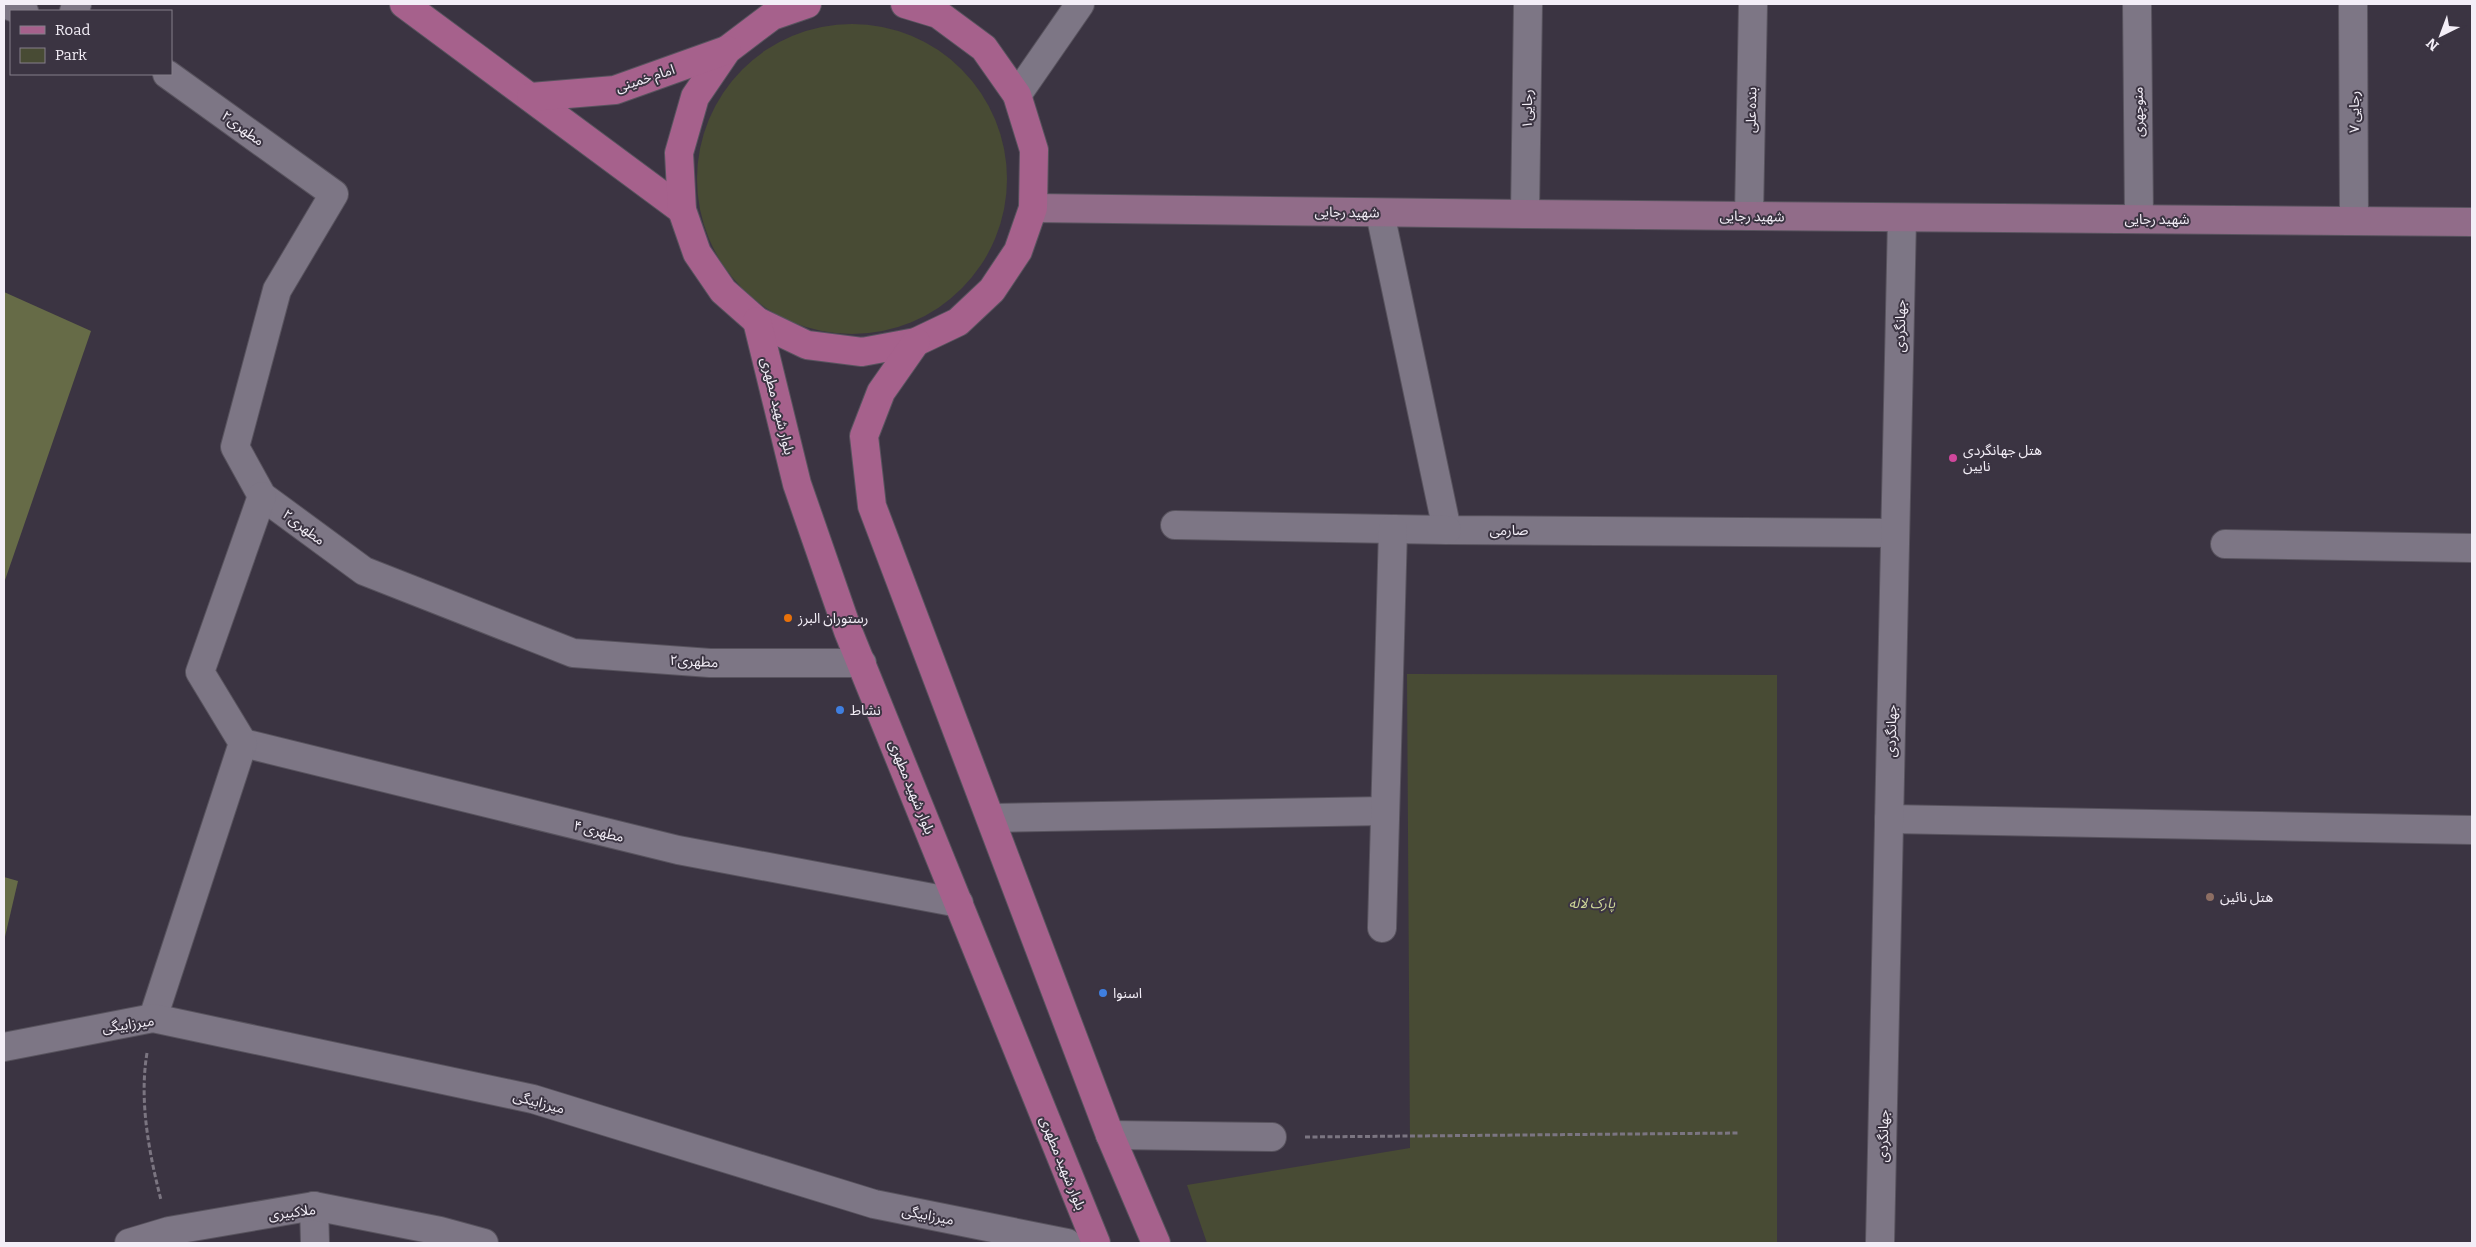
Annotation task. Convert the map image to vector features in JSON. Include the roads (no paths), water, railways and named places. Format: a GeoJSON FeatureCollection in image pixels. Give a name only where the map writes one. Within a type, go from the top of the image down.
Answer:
{"type":"FeatureCollection","features":[{"type":"Feature","properties":{"kind":"main road"},"geometry":{"type":"LineString","coordinates":[[404,4],[682,210]]}},
{"type":"Feature","properties":{"kind":"main road"},"geometry":{"type":"LineString","coordinates":[[807,4],[772,16],[727,50],[694,97],[679,153],[682,210],[697,254],[723,291],[757,321],[807,345],[862,352],[916,342],[958,322],[992,290],[1018,251],[1033,208],[1034,150],[1017,95],[984,48],[938,14],[906,4]]}},
{"type":"Feature","properties":{"kind":"main road","name":"امام خمینی"},"geometry":{"type":"LineString","coordinates":[[530,98],[615,90],[727,50]]}},
{"type":"Feature","properties":{"kind":"main road","name":"شهید رجایی"},"geometry":{"type":"LineString","coordinates":[[1033,208],[1902,218],[2472,222]]}},
{"type":"Feature","properties":{"kind":"main road","name":"بلوار شهید مطهری"},"geometry":{"type":"LineString","coordinates":[[757,321],[797,484],[848,631],[1096,1243]]}},
{"type":"Feature","properties":{"kind":"main road"},"geometry":{"type":"LineString","coordinates":[[916,342],[882,392],[864,436],[872,506],[1110,1134],[1156,1243]]}},
{"type":"Feature","properties":{"kind":"street"},"geometry":{"type":"LineString","coordinates":[[4,4],[21,10]]}},
{"type":"Feature","properties":{"kind":"street"},"geometry":{"type":"LineString","coordinates":[[1017,95],[1080,4]]}},
{"type":"Feature","properties":{"kind":"street","name":"رجایی۱"},"geometry":{"type":"LineString","coordinates":[[1525,214],[1528,4]]}},
{"type":"Feature","properties":{"kind":"street","name":"بنده علی"},"geometry":{"type":"LineString","coordinates":[[1749,216],[1753,4]]}},
{"type":"Feature","properties":{"kind":"street","name":"منوچهری"},"geometry":{"type":"LineString","coordinates":[[2137,4],[2139,219]]}},
{"type":"Feature","properties":{"kind":"street","name":"رجایی ۷"},"geometry":{"type":"LineString","coordinates":[[2353,4],[2354,221]]}},
{"type":"Feature","properties":{"kind":"street","name":"مطهری۲"},"geometry":{"type":"LineString","coordinates":[[168,75],[334,194],[277,290],[235,447],[262,496],[364,571],[574,653],[710,663],[862,663]]}},
{"type":"Feature","properties":{"kind":"street"},"geometry":{"type":"LineString","coordinates":[[1380,212],[1447,530]]}},
{"type":"Feature","properties":{"kind":"street","name":"جهانگردی"},"geometry":{"type":"LineString","coordinates":[[1880,1243],[1902,218]]}},
{"type":"Feature","properties":{"kind":"street"},"geometry":{"type":"LineString","coordinates":[[153,1018],[243,743],[200,672],[262,496]]}},
{"type":"Feature","properties":{"kind":"street","name":"صارمی"},"geometry":{"type":"LineString","coordinates":[[1175,525],[1447,530],[1895,533]]}},
{"type":"Feature","properties":{"kind":"street"},"geometry":{"type":"LineString","coordinates":[[1382,928],[1393,529]]}},
{"type":"Feature","properties":{"kind":"street"},"geometry":{"type":"LineString","coordinates":[[2225,544],[2472,548]]}},
{"type":"Feature","properties":{"kind":"street","name":"مطهری ۴"},"geometry":{"type":"LineString","coordinates":[[243,743],[678,850],[959,903]]}},
{"type":"Feature","properties":{"kind":"street"},"geometry":{"type":"LineString","coordinates":[[991,818],[1386,811]]}},
{"type":"Feature","properties":{"kind":"street"},"geometry":{"type":"LineString","coordinates":[[1889,819],[2472,830]]}},
{"type":"Feature","properties":{"kind":"street","name":"میرزابیگی"},"geometry":{"type":"LineString","coordinates":[[4,1047],[153,1018],[533,1099],[874,1204],[1067,1243]]}},
{"type":"Feature","properties":{"kind":"street"},"geometry":{"type":"LineString","coordinates":[[1110,1134],[1272,1137]]}},
{"type":"Feature","properties":{"kind":"street"},"geometry":{"type":"LineString","coordinates":[[314,1206],[315,1243]]}},
{"type":"Feature","properties":{"kind":"street","name":"ملاکبیری"},"geometry":{"type":"LineString","coordinates":[[129,1243],[169,1231],[314,1206],[440,1230],[484,1243]]}},
{"type":"Feature","properties":{"kind":"place","name":"هتل جهانگردی نایین"},"geometry":{"type":"Point","coordinates":[1953,458]}},
{"type":"Feature","properties":{"kind":"place","name":"رستوران البرز"},"geometry":{"type":"Point","coordinates":[788,618]}},
{"type":"Feature","properties":{"kind":"place","name":"نشاط"},"geometry":{"type":"Point","coordinates":[840,710]}},
{"type":"Feature","properties":{"kind":"place","name":"هتل نائین"},"geometry":{"type":"Point","coordinates":[2210,897]}},
{"type":"Feature","properties":{"kind":"place","name":"اسنوا"},"geometry":{"type":"Point","coordinates":[1103,993]}},
{"type":"Feature","properties":{"kind":"park label","name":"پارک لاله"},"geometry":{"type":"Point","coordinates":[1592,903]}}]}
